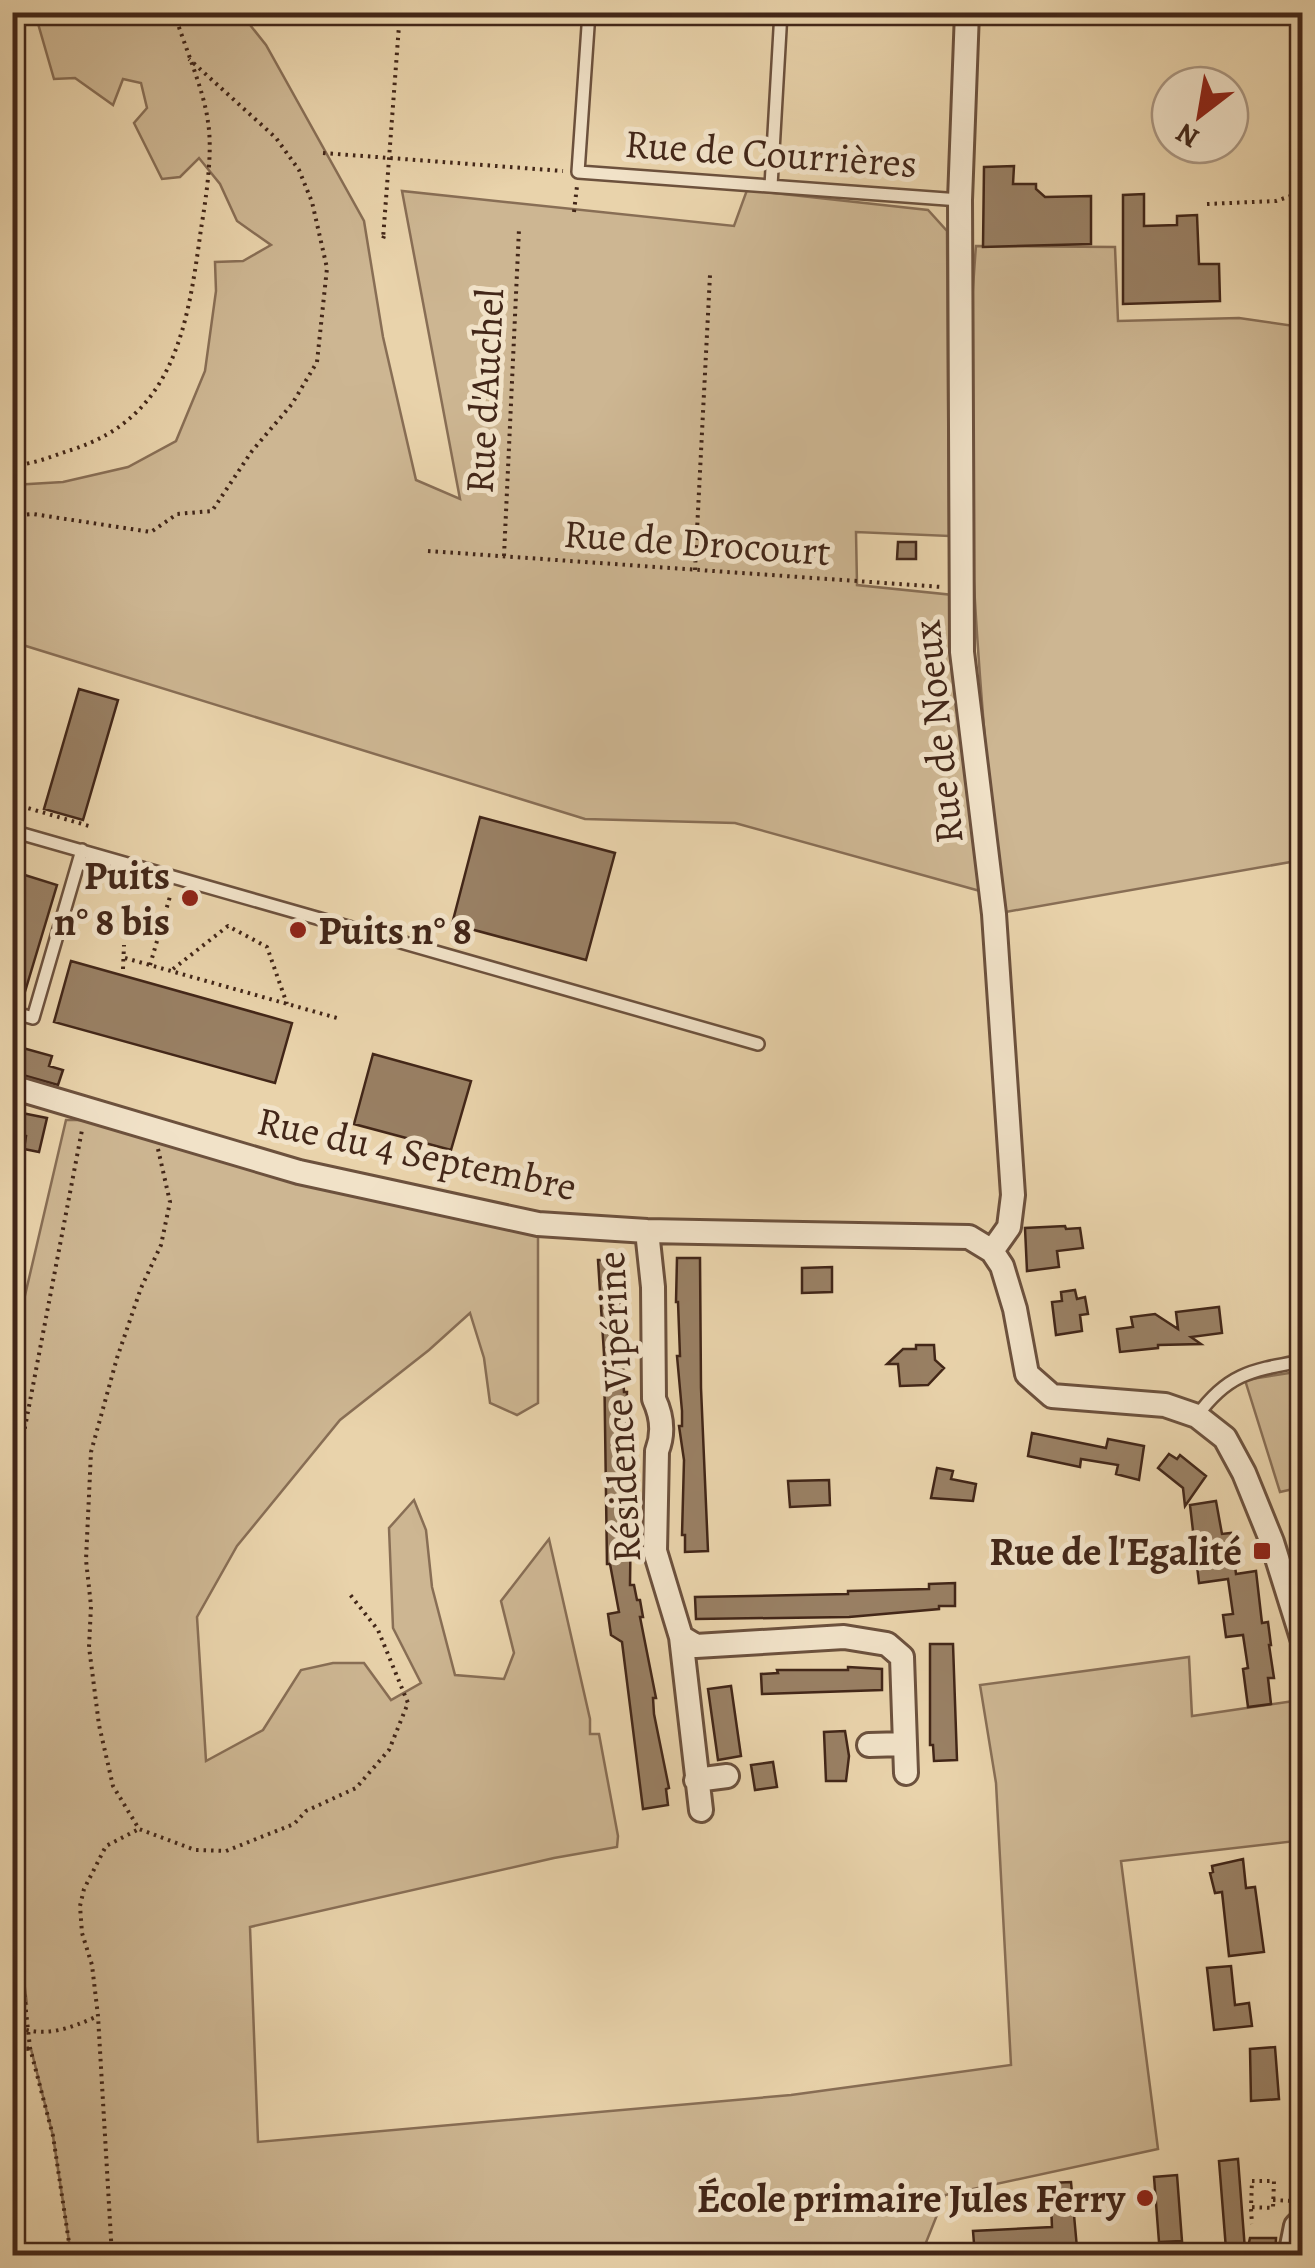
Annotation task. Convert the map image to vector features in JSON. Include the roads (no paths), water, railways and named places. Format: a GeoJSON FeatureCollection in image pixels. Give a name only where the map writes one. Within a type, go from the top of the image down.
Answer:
{"type":"FeatureCollection","features":[{"type":"Feature","properties":{"kind":"street","name":"Rue de Noeux"},"geometry":{"type":"LineString","coordinates":[[967,12],[960,200],[962,652],[994,914],[1013,1194],[1008,1228],[992,1251]]}},
{"type":"Feature","properties":{"kind":"street","name":"Rue du 4 Septembre"},"geometry":{"type":"LineString","coordinates":[[12,1087],[299,1172],[538,1224],[647,1231],[968,1237],[992,1251]]}},
{"type":"Feature","properties":{"kind":"street","name":"Résidence Vipérine"},"geometry":{"type":"LineString","coordinates":[[647,1231],[654,1399],[660,1414],[661,1439],[657,1451],[656,1551],[681,1638],[701,1810]]}},
{"type":"Feature","properties":{"kind":"street"},"geometry":{"type":"LineString","coordinates":[[992,1251],[1002,1266],[1016,1309],[1027,1374],[1052,1396],[1165,1405],[1197,1416],[1225,1438],[1272,1542],[1302,1638]]}},
{"type":"Feature","properties":{"kind":"street"},"geometry":{"type":"LineString","coordinates":[[681,1638],[696,1646],[844,1637],[887,1644],[902,1657],[906,1774]]}},
{"type":"Feature","properties":{"kind":"street"},"geometry":{"type":"LineString","coordinates":[[869,1746],[905,1744]]}},
{"type":"Feature","properties":{"kind":"street"},"geometry":{"type":"LineString","coordinates":[[696,1780],[727,1776]]}},
{"type":"Feature","properties":{"kind":"street"},"geometry":{"type":"LineString","coordinates":[[1290,2256],[1296,2226],[1302,2220]]}},
{"type":"Feature","properties":{"kind":"lane","name":"Rue de Courrières"},"geometry":{"type":"LineString","coordinates":[[589,12],[578,172],[960,200]]}},
{"type":"Feature","properties":{"kind":"lane"},"geometry":{"type":"LineString","coordinates":[[772,186],[781,12]]}},
{"type":"Feature","properties":{"kind":"lane"},"geometry":{"type":"LineString","coordinates":[[12,830],[758,1044]]}},
{"type":"Feature","properties":{"kind":"lane"},"geometry":{"type":"LineString","coordinates":[[12,1012],[33,1018],[82,850]]}},
{"type":"Feature","properties":{"kind":"lane"},"geometry":{"type":"LineString","coordinates":[[1197,1416],[1230,1380],[1254,1370],[1302,1361]]}},
{"type":"Feature","properties":{"kind":"place","name":"Puits n° 8 bis"},"geometry":{"type":"Point","coordinates":[190,898]}},
{"type":"Feature","properties":{"kind":"place","name":"Puits n° 8"},"geometry":{"type":"Point","coordinates":[298,930]}},
{"type":"Feature","properties":{"kind":"place","name":"Rue de l'Egalité"},"geometry":{"type":"Point","coordinates":[1262,1551]}},
{"type":"Feature","properties":{"kind":"place","name":"École primaire Jules Ferry"},"geometry":{"type":"Point","coordinates":[1145,2198]}}]}
